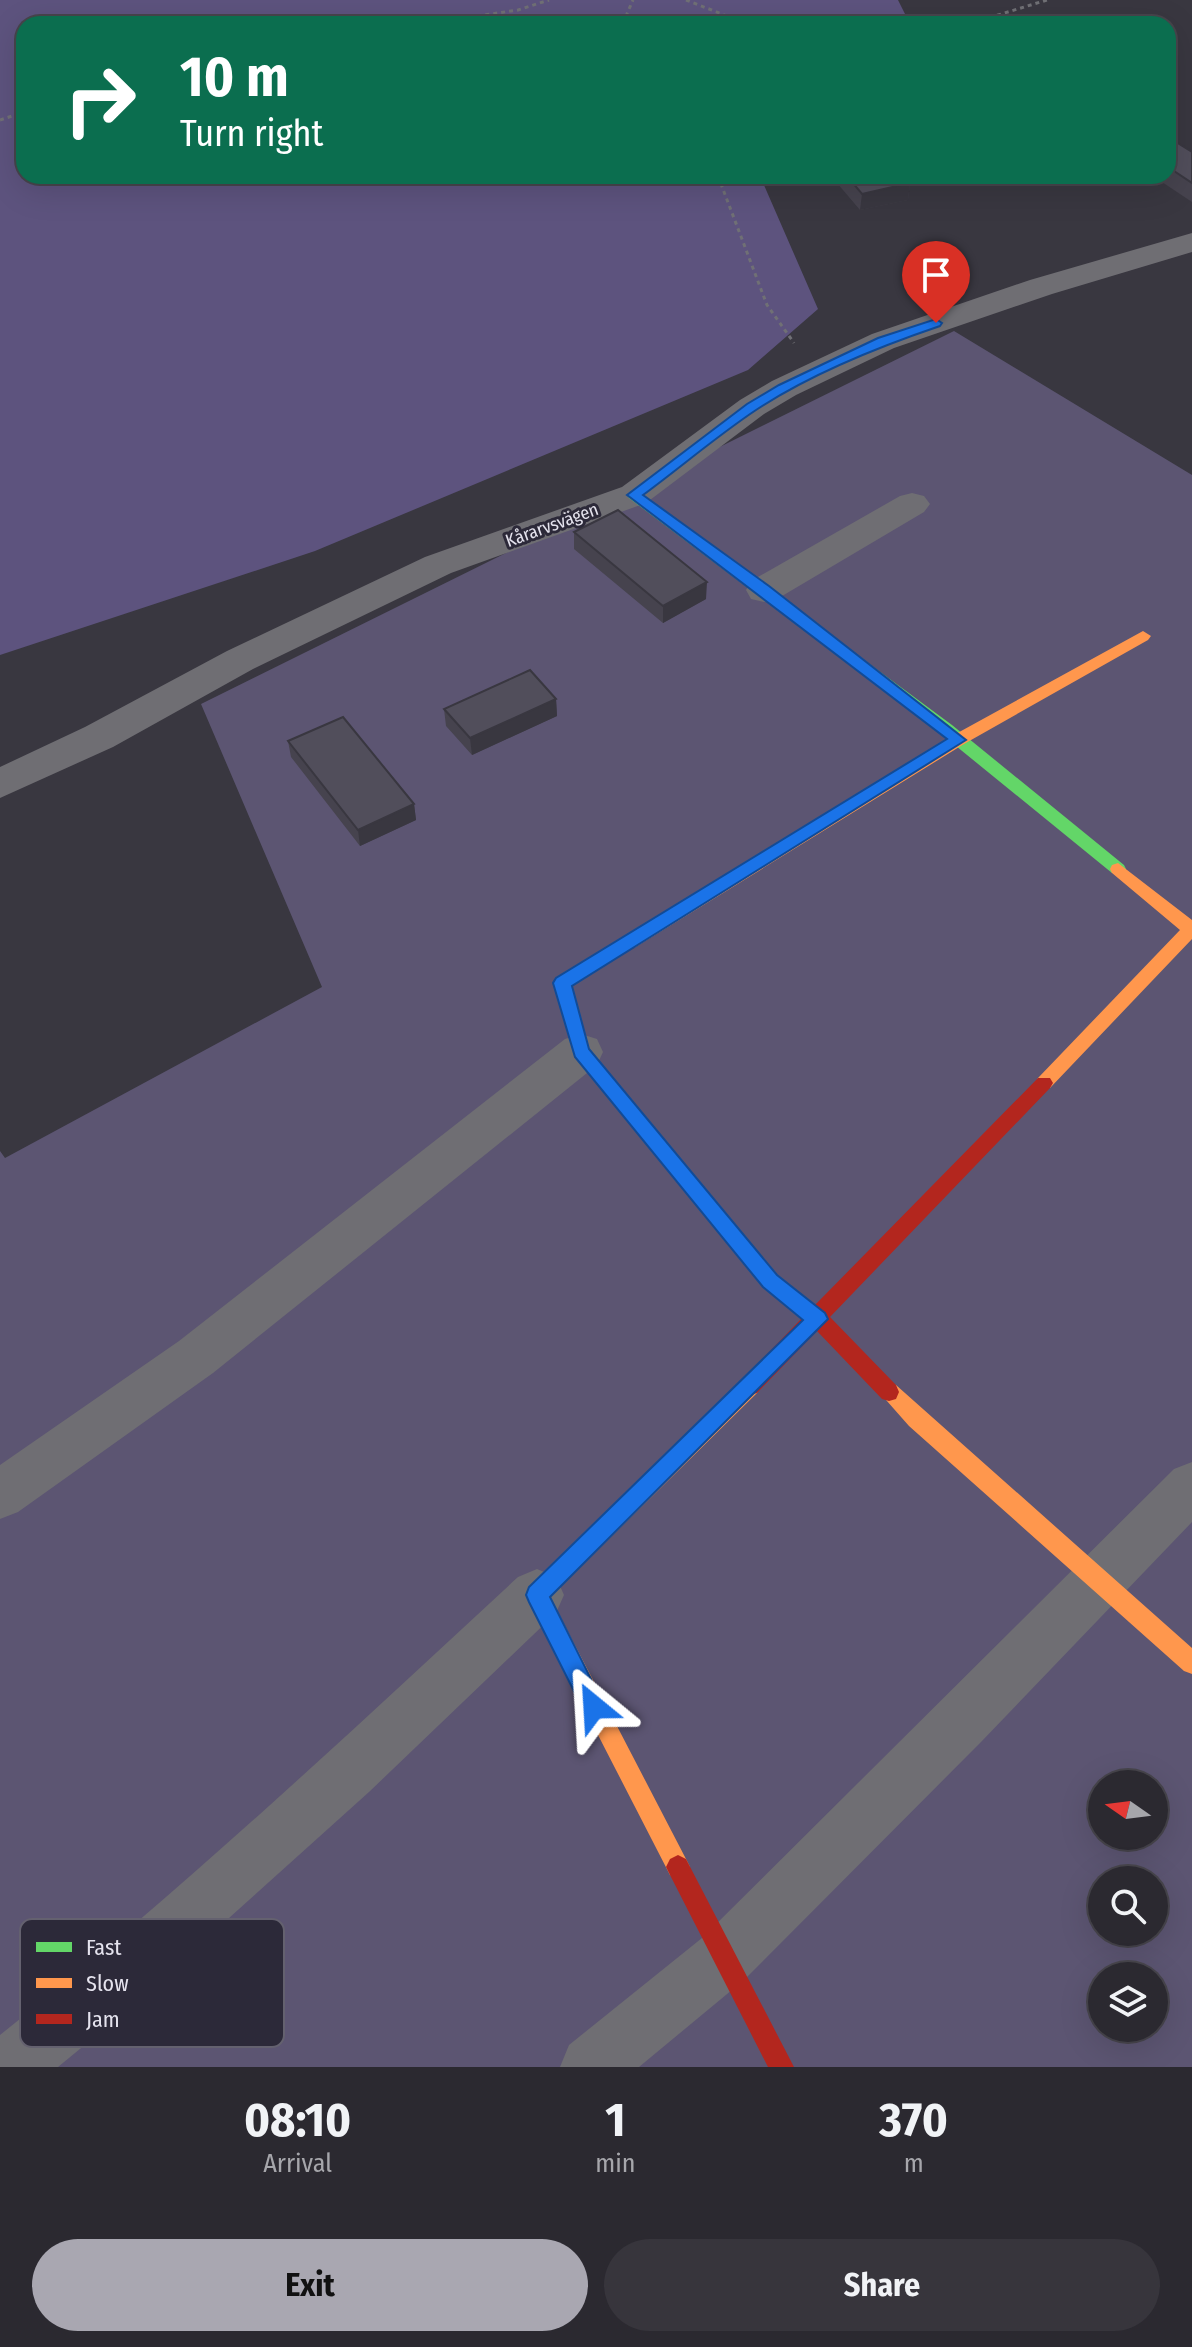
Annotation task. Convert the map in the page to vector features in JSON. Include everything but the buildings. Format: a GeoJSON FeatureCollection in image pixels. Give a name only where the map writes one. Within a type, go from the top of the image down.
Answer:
{"type":"FeatureCollection","features":[{"type":"Feature","properties":{"kind":"street","name":"Kårarvsvägen"},"geometry":{"type":"LineString","coordinates":[[0,784],[99,737],[240,660],[438,565],[634,495],[752,407],[883,341],[1041,287],[1192,242]]}},
{"type":"Feature","properties":{"kind":"street"},"geometry":{"type":"LineString","coordinates":[[184,1919],[349,1772],[537,1595],[818,1319],[1191,929],[958,740],[764,590],[634,495]]}},
{"type":"Feature","properties":{"kind":"street"},"geometry":{"type":"LineString","coordinates":[[764,590],[912,504]]}},
{"type":"Feature","properties":{"kind":"street"},"geometry":{"type":"LineString","coordinates":[[1143,636],[958,740],[562,983],[581,1052],[770,1281],[818,1319],[916,1419],[1192,1663]]}},
{"type":"Feature","properties":{"kind":"street"},"geometry":{"type":"LineString","coordinates":[[0,1495],[196,1357],[581,1052]]}},
{"type":"Feature","properties":{"kind":"street"},"geometry":{"type":"LineString","coordinates":[[591,2067],[723,1959],[1192,1486]]}},
{"type":"Feature","properties":{"kind":"street"},"geometry":{"type":"LineString","coordinates":[[537,1595],[781,2067]]}},
{"type":"Feature","properties":{"kind":"street"},"geometry":{"type":"LineString","coordinates":[[9,2067],[34,2047]]}},
{"type":"Feature","properties":{"kind":"path"},"geometry":{"type":"LineString","coordinates":[[446,16],[528,10],[549,0]]}},
{"type":"Feature","properties":{"kind":"path"},"geometry":{"type":"LineString","coordinates":[[686,0],[727,16]]}},
{"type":"Feature","properties":{"kind":"path"},"geometry":{"type":"LineString","coordinates":[[995,16],[1047,0]]}},
{"type":"Feature","properties":{"kind":"path"},"geometry":{"type":"LineString","coordinates":[[721,184],[767,305],[816,373]]}},
{"type":"Feature","properties":{"kind":"shaded area"},"geometry":{"type":"Polygon","coordinates":[[[0,0],[898,0],[906,16],[16,16],[16,184],[763,184],[818,309],[748,370],[315,551],[0,655],[0,0]]]}},
{"type":"Feature","properties":{"kind":"shaded area"},"geometry":{"type":"Polygon","coordinates":[[[954,331],[1192,475],[1192,2067],[0,2067],[0,1151],[5,1158],[322,987],[201,704],[954,331]]]}},
{"type":"Feature","properties":{"kind":"traffic: fast"},"geometry":{"type":"LineString","coordinates":[[634,495],[946,729],[1118,869]]}},
{"type":"Feature","properties":{"kind":"traffic: slow"},"geometry":{"type":"LineString","coordinates":[[628,943],[958,740],[1143,636]]}},
{"type":"Feature","properties":{"kind":"traffic: slow"},"geometry":{"type":"LineString","coordinates":[[1044,1083],[1191,929],[1118,869]]}},
{"type":"Feature","properties":{"kind":"traffic: slow"},"geometry":{"type":"LineString","coordinates":[[678,1867],[537,1595],[750,1386]]}},
{"type":"Feature","properties":{"kind":"traffic: slow"},"geometry":{"type":"LineString","coordinates":[[889,1392],[1192,1663]]}},
{"type":"Feature","properties":{"kind":"traffic: jam"},"geometry":{"type":"LineString","coordinates":[[628,943],[562,983],[581,1052],[770,1281],[818,1319],[889,1392]]}},
{"type":"Feature","properties":{"kind":"traffic: jam"},"geometry":{"type":"LineString","coordinates":[[750,1386],[1044,1083]]}},
{"type":"Feature","properties":{"kind":"traffic: jam"},"geometry":{"type":"LineString","coordinates":[[678,1867],[781,2067]]}},
{"type":"Feature","properties":{"kind":"route"},"geometry":{"type":"LineString","coordinates":[[594,1707],[537,1595],[818,1319],[770,1281],[581,1052],[562,983],[958,740],[764,590],[634,495],[752,407],[784,388],[883,341],[936,323]]}}]}
